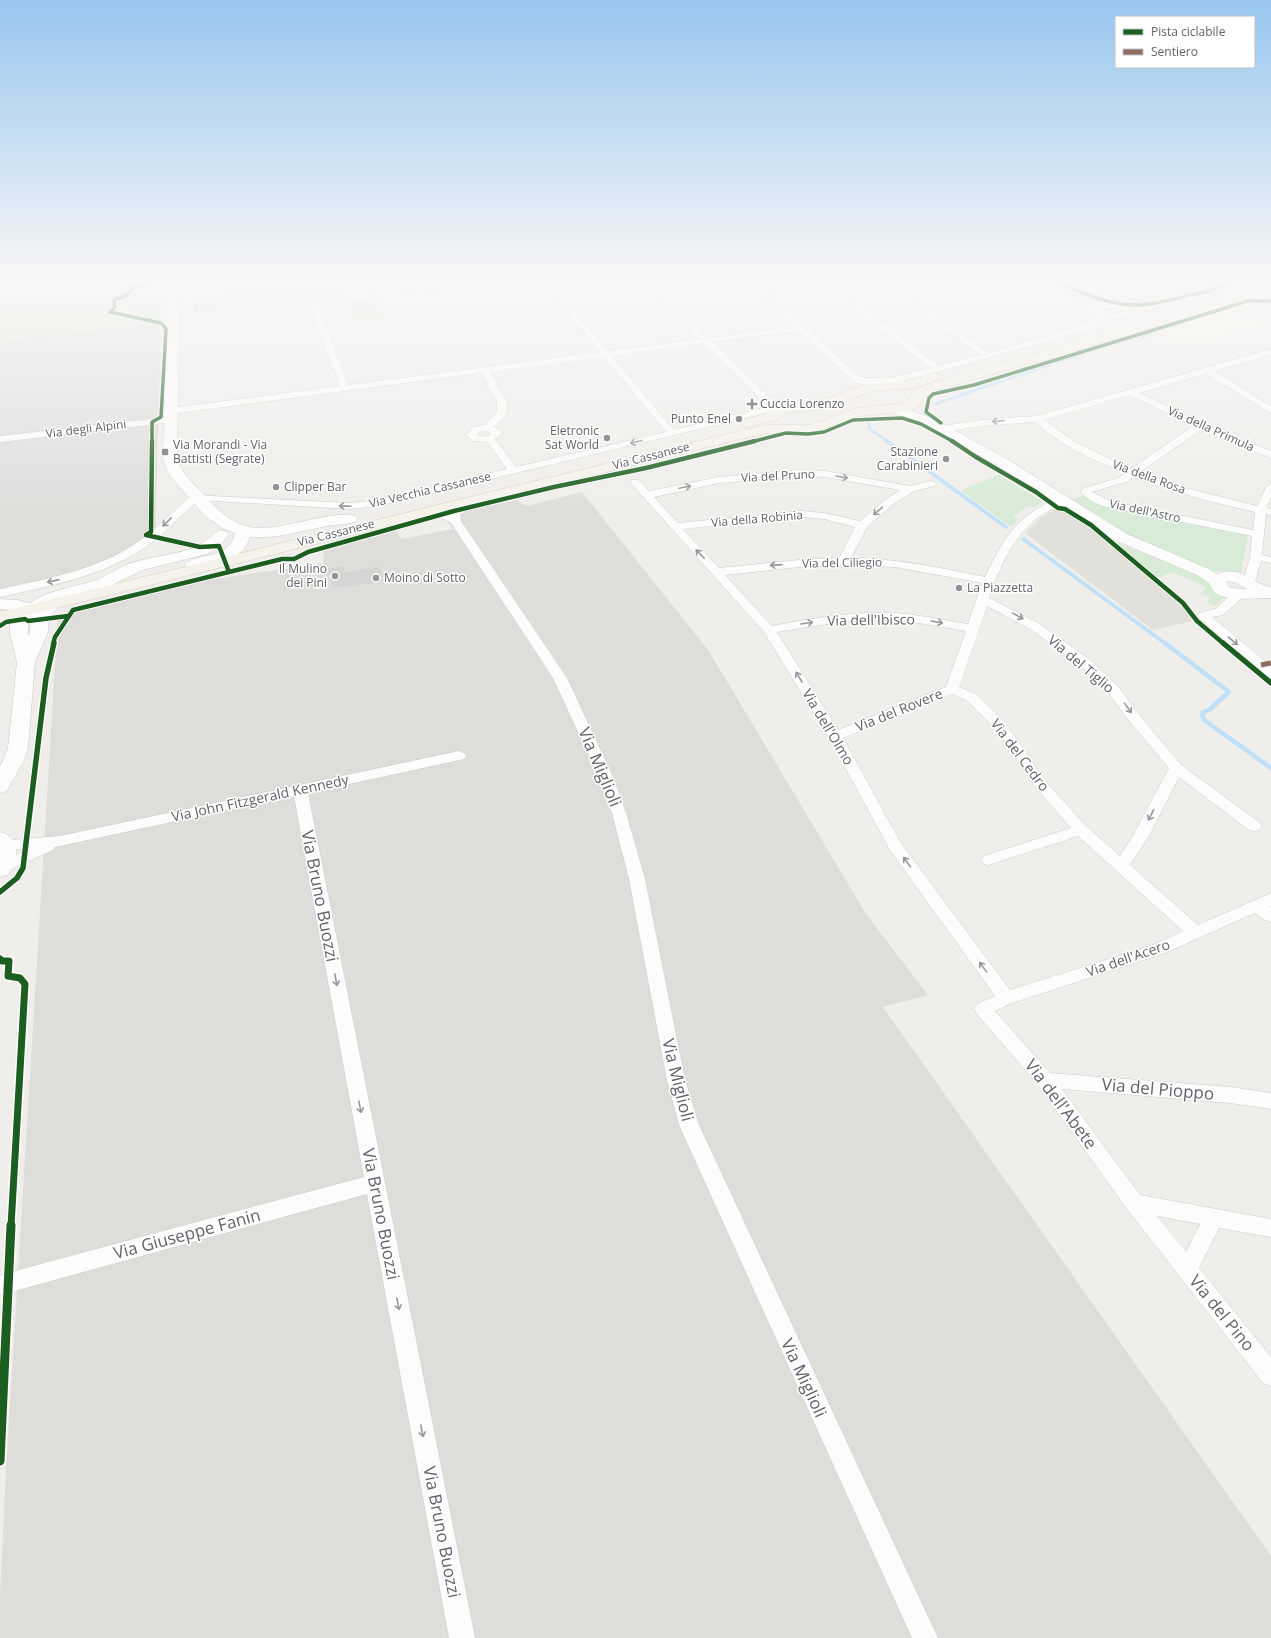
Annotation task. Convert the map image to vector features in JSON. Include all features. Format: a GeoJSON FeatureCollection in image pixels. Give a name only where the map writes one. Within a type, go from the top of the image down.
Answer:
{"type":"FeatureCollection","features":[{"type":"Feature","properties":{"kind":"main road","name":"Via Cassanese"},"geometry":{"type":"LineString","coordinates":[[1,605],[118,576],[240,539],[350,519],[756,421],[776,414],[785,408],[822,406],[879,386],[915,383],[998,358]]}},
{"type":"Feature","properties":{"kind":"main road","name":"Via Cassanese"},"geometry":{"type":"LineString","coordinates":[[1,605],[41,610],[178,572],[753,432],[817,427],[840,417],[863,410],[907,404],[923,391],[935,386],[1032,358]]}},
{"type":"Feature","properties":{"kind":"main road","name":"Via Cassanese"},"geometry":{"type":"LineString","coordinates":[[879,386],[903,389],[910,392],[907,404]]}},
{"type":"Feature","properties":{"kind":"main road"},"geometry":{"type":"LineString","coordinates":[[776,414],[774,419],[775,421],[790,429]]}},
{"type":"Feature","properties":{"kind":"street"},"geometry":{"type":"LineString","coordinates":[[173,358],[170,457],[172,466],[179,477],[211,513],[231,526],[240,539],[260,552]]}},
{"type":"Feature","properties":{"kind":"street"},"geometry":{"type":"LineString","coordinates":[[334,358],[345,388]]}},
{"type":"Feature","properties":{"kind":"street","name":"Via degli Alpini"},"geometry":{"type":"LineString","coordinates":[[0,439],[171,415],[345,388],[572,358]]}},
{"type":"Feature","properties":{"kind":"street"},"geometry":{"type":"LineString","coordinates":[[610,358],[672,433]]}},
{"type":"Feature","properties":{"kind":"street"},"geometry":{"type":"LineString","coordinates":[[725,358],[761,396],[774,407],[776,414]]}},
{"type":"Feature","properties":{"kind":"street"},"geometry":{"type":"LineString","coordinates":[[835,358],[859,381],[879,386]]}},
{"type":"Feature","properties":{"kind":"street"},"geometry":{"type":"LineString","coordinates":[[924,358],[938,369]]}},
{"type":"Feature","properties":{"kind":"street"},"geometry":{"type":"LineString","coordinates":[[852,374],[864,381],[880,382],[979,358]]}},
{"type":"Feature","properties":{"kind":"street"},"geometry":{"type":"LineString","coordinates":[[936,426],[1037,419],[1250,358]]}},
{"type":"Feature","properties":{"kind":"street"},"geometry":{"type":"LineString","coordinates":[[484,370],[502,402],[503,410],[499,418],[488,428],[476,430],[471,434],[478,439],[490,439],[496,435],[497,432],[488,428]]}},
{"type":"Feature","properties":{"kind":"street"},"geometry":{"type":"LineString","coordinates":[[1208,371],[1271,410]]}},
{"type":"Feature","properties":{"kind":"street","name":"Via della Primula"},"geometry":{"type":"LineString","coordinates":[[1130,392],[1200,426],[1271,456]]}},
{"type":"Feature","properties":{"kind":"street","name":"Via Vecchia Cassanese"},"geometry":{"type":"LineString","coordinates":[[197,497],[251,499],[348,506],[387,502],[764,411],[768,407],[761,396]]}},
{"type":"Feature","properties":{"kind":"street"},"geometry":{"type":"LineString","coordinates":[[1260,404],[1271,401]]}},
{"type":"Feature","properties":{"kind":"street"},"geometry":{"type":"LineString","coordinates":[[907,404],[936,426],[1008,466],[1063,499],[1121,537],[1235,584],[1271,593]]}},
{"type":"Feature","properties":{"kind":"street","name":"Via della Rosa"},"geometry":{"type":"LineString","coordinates":[[1037,419],[1052,433],[1072,445],[1133,473],[1188,492],[1266,511]]}},
{"type":"Feature","properties":{"kind":"street"},"geometry":{"type":"LineString","coordinates":[[1133,473],[1200,426]]}},
{"type":"Feature","properties":{"kind":"street"},"geometry":{"type":"LineString","coordinates":[[490,439],[513,471]]}},
{"type":"Feature","properties":{"kind":"street","name":"Via del Pruno"},"geometry":{"type":"LineString","coordinates":[[647,495],[719,480],[801,473],[825,474],[910,489]]}},
{"type":"Feature","properties":{"kind":"street","name":"Via dell'Astro"},"geometry":{"type":"LineString","coordinates":[[1133,473],[1113,484],[1086,490],[1087,493],[1108,504],[1257,534]]}},
{"type":"Feature","properties":{"kind":"street","name":"Via dell'Olmo"},"geometry":{"type":"LineString","coordinates":[[635,482],[769,630],[835,736],[895,846],[1006,998]]}},
{"type":"Feature","properties":{"kind":"street"},"geometry":{"type":"LineString","coordinates":[[843,561],[862,525],[884,506],[910,489],[931,484]]}},
{"type":"Feature","properties":{"kind":"street"},"geometry":{"type":"LineString","coordinates":[[1271,487],[1266,511],[1257,534],[1256,557],[1235,584],[1219,612],[1203,616],[1271,673]]}},
{"type":"Feature","properties":{"kind":"street"},"geometry":{"type":"LineString","coordinates":[[1,605],[77,575],[131,551],[142,544],[180,509],[197,497]]}},
{"type":"Feature","properties":{"kind":"street"},"geometry":{"type":"LineString","coordinates":[[211,513],[220,504],[251,499]]}},
{"type":"Feature","properties":{"kind":"street","name":"Via del Rovere"},"geometry":{"type":"LineString","coordinates":[[835,736],[952,689],[972,628],[990,581],[1010,539],[1036,514],[1063,499]]}},
{"type":"Feature","properties":{"kind":"street"},"geometry":{"type":"LineString","coordinates":[[455,521],[454,513],[464,502]]}},
{"type":"Feature","properties":{"kind":"street"},"geometry":{"type":"LineString","coordinates":[[211,513],[221,535],[228,543],[240,539]]}},
{"type":"Feature","properties":{"kind":"street"},"geometry":{"type":"LineString","coordinates":[[410,516],[436,514],[449,516],[455,521]]}},
{"type":"Feature","properties":{"kind":"street","name":"Via della Robinia"},"geometry":{"type":"LineString","coordinates":[[675,527],[802,514],[824,516],[862,525]]}},
{"type":"Feature","properties":{"kind":"street","name":"Via Miglioli"},"geometry":{"type":"LineString","coordinates":[[455,521],[560,678],[604,771],[616,805],[637,879],[676,1080],[689,1125],[925,1638]]}},
{"type":"Feature","properties":{"kind":"street"},"geometry":{"type":"LineString","coordinates":[[26,662],[18,628],[19,621],[41,610],[50,597],[100,584],[118,576],[126,570],[138,566],[206,549],[221,535]]}},
{"type":"Feature","properties":{"kind":"street"},"geometry":{"type":"LineString","coordinates":[[178,572],[194,564],[223,556],[240,539]]}},
{"type":"Feature","properties":{"kind":"street"},"geometry":{"type":"LineString","coordinates":[[1256,557],[1271,560]]}},
{"type":"Feature","properties":{"kind":"street","name":"Via del Ciliegio"},"geometry":{"type":"LineString","coordinates":[[717,572],[767,566],[843,561],[891,563],[990,581]]}},
{"type":"Feature","properties":{"kind":"street","name":"Via del Tiglio"},"geometry":{"type":"LineString","coordinates":[[983,600],[1038,627],[1100,676],[1115,691],[1176,768],[1254,826]]}},
{"type":"Feature","properties":{"kind":"street"},"geometry":{"type":"LineString","coordinates":[[0,786],[15,758],[18,748],[26,662],[39,632],[41,610]]}},
{"type":"Feature","properties":{"kind":"street","name":"Via dell'Ibisco"},"geometry":{"type":"LineString","coordinates":[[769,630],[827,620],[885,617],[917,618],[972,628]]}},
{"type":"Feature","properties":{"kind":"street"},"geometry":{"type":"LineString","coordinates":[[0,625],[18,628]]}},
{"type":"Feature","properties":{"kind":"street","name":"Via del Cedro"},"geometry":{"type":"LineString","coordinates":[[952,689],[971,697],[1000,724],[1042,786],[1081,830],[1196,933]]}},
{"type":"Feature","properties":{"kind":"street","name":"Via John Fitzgerald Kennedy"},"geometry":{"type":"LineString","coordinates":[[2,842],[60,840],[459,756]]}},
{"type":"Feature","properties":{"kind":"street"},"geometry":{"type":"LineString","coordinates":[[1121,867],[1141,836],[1176,768]]}},
{"type":"Feature","properties":{"kind":"street","name":"Via Bruno Buozzi"},"geometry":{"type":"LineString","coordinates":[[300,790],[462,1638]]}},
{"type":"Feature","properties":{"kind":"street"},"geometry":{"type":"LineString","coordinates":[[988,860],[1081,830]]}},
{"type":"Feature","properties":{"kind":"street","name":"Via John Fitzgerald Kennedy"},"geometry":{"type":"LineString","coordinates":[[0,868],[60,840]]}},
{"type":"Feature","properties":{"kind":"street"},"geometry":{"type":"LineString","coordinates":[[0,868],[5,861],[6,853],[2,842]]}},
{"type":"Feature","properties":{"kind":"street","name":"Via dell'Acero"},"geometry":{"type":"LineString","coordinates":[[983,1009],[1006,998],[1159,949],[1196,933],[1267,907]]}},
{"type":"Feature","properties":{"kind":"street","name":"Via dell'Abete"},"geometry":{"type":"LineString","coordinates":[[983,1009],[1045,1080],[1134,1203],[1187,1270]]}},
{"type":"Feature","properties":{"kind":"street","name":"Via del Pioppo"},"geometry":{"type":"LineString","coordinates":[[1045,1080],[1230,1095],[1271,1101]]}},
{"type":"Feature","properties":{"kind":"street","name":"Via Giuseppe Fanin"},"geometry":{"type":"LineString","coordinates":[[0,1285],[375,1183]]}},
{"type":"Feature","properties":{"kind":"street"},"geometry":{"type":"LineString","coordinates":[[1134,1203],[1271,1228]]}},
{"type":"Feature","properties":{"kind":"street"},"geometry":{"type":"LineString","coordinates":[[1187,1270],[1214,1218]]}},
{"type":"Feature","properties":{"kind":"street","name":"Via del Pino"},"geometry":{"type":"LineString","coordinates":[[1187,1270],[1271,1375]]}},
{"type":"Feature","properties":{"kind":"shaded area"},"geometry":{"type":"Polygon","coordinates":[[[0,358],[160,358],[155,538],[137,552],[0,596],[0,358]]]}},
{"type":"Feature","properties":{"kind":"shaded area"},"geometry":{"type":"Polygon","coordinates":[[[582,492],[709,651],[866,914],[928,995],[883,1007],[1271,1556],[1271,1638],[0,1638],[0,1597],[6,1469],[58,617],[208,580],[324,563],[323,551],[396,531],[401,539],[453,529],[447,521],[461,518],[465,511],[516,500],[527,506],[582,492]]]}},
{"type":"Feature","properties":{"kind":"shaded area"},"geometry":{"type":"Polygon","coordinates":[[[1057,508],[1063,509],[1102,537],[1187,611],[1192,621],[1153,630],[1025,533],[1041,518],[1057,508]]]}},
{"type":"Feature","properties":{"kind":"green space"},"geometry":{"type":"Polygon","coordinates":[[[999,475],[1043,502],[1035,507],[1028,506],[1013,517],[1018,520],[1011,527],[960,490],[999,475]]]}},
{"type":"Feature","properties":{"kind":"green space"},"geometry":{"type":"Polygon","coordinates":[[[1084,495],[1096,502],[1248,534],[1241,574],[1223,571],[1213,572],[1131,538],[1071,499],[1084,495]]]}},
{"type":"Feature","properties":{"kind":"green space"},"geometry":{"type":"Polygon","coordinates":[[[1103,537],[1211,580],[1225,597],[1215,606],[1206,602],[1211,599],[1201,593],[1207,588],[1173,572],[1152,580],[1103,537]]]}},
{"type":"Feature","properties":{"kind":"building"},"geometry":{"type":"Polygon","coordinates":[[[344,566],[345,572],[380,566],[385,582],[332,588],[327,568],[344,566]]]}},
{"type":"Feature","properties":{"kind":"waterway"},"geometry":{"type":"LineString","coordinates":[[935,404],[1069,358]]}},
{"type":"Feature","properties":{"kind":"waterway"},"geometry":{"type":"LineString","coordinates":[[869,421],[869,428],[888,442]]}},
{"type":"Feature","properties":{"kind":"waterway"},"geometry":{"type":"LineString","coordinates":[[887,441],[1006,527]]}},
{"type":"Feature","properties":{"kind":"waterway"},"geometry":{"type":"LineString","coordinates":[[1023,539],[1166,644]]}},
{"type":"Feature","properties":{"kind":"waterway"},"geometry":{"type":"LineString","coordinates":[[1165,643],[1229,692],[1209,710],[1202,713],[1204,720],[1271,768]]}},
{"type":"Feature","properties":{"kind":"marked path"},"geometry":{"type":"LineString","coordinates":[[1261,665],[1271,663]]}},
{"type":"Feature","properties":{"kind":"cycle path"},"geometry":{"type":"LineString","coordinates":[[164,358],[161,417],[152,422],[153,464],[151,532],[146,535],[200,547],[219,546],[229,572]]}},
{"type":"Feature","properties":{"kind":"cycle path"},"geometry":{"type":"LineString","coordinates":[[941,423],[926,412],[929,398],[933,394],[974,385],[1061,358]]}},
{"type":"Feature","properties":{"kind":"cycle path"},"geometry":{"type":"LineString","coordinates":[[0,892],[17,878],[23,868],[46,678],[55,637],[73,610],[282,559],[294,559],[308,552],[454,511],[554,487],[646,468],[786,433],[808,434],[824,432],[853,420],[902,418],[921,424],[951,440],[976,457],[1036,492],[1058,508],[1065,509],[1091,525],[1140,565],[1183,603],[1197,621],[1271,683]]}},
{"type":"Feature","properties":{"kind":"cycle path"},"geometry":{"type":"LineString","coordinates":[[0,626],[6,622],[25,619],[28,621],[68,616]]}},
{"type":"Feature","properties":{"kind":"cycle path"},"geometry":{"type":"LineString","coordinates":[[0,959],[2,961],[9,961],[8,976],[20,978],[25,984],[8,1283],[0,1461]]}},
{"type":"Feature","properties":{"kind":"place","name":"Cuccia Lorenzo"},"geometry":{"type":"Point","coordinates":[752,404]}},
{"type":"Feature","properties":{"kind":"place","name":"Punto Enel"},"geometry":{"type":"Point","coordinates":[739,419]}},
{"type":"Feature","properties":{"kind":"place","name":"Eletronic Sat World"},"geometry":{"type":"Point","coordinates":[607,438]}},
{"type":"Feature","properties":{"kind":"place","name":"Via Morandi - Via Battisti (Segrate)"},"geometry":{"type":"Point","coordinates":[165,452]}},
{"type":"Feature","properties":{"kind":"place","name":"Stazione Carabinieri"},"geometry":{"type":"Point","coordinates":[946,459]}},
{"type":"Feature","properties":{"kind":"place","name":"Clipper Bar"},"geometry":{"type":"Point","coordinates":[276,487]}},
{"type":"Feature","properties":{"kind":"place","name":"Il Mulino dei Pini"},"geometry":{"type":"Point","coordinates":[335,576]}},
{"type":"Feature","properties":{"kind":"place","name":"Moino di Sotto"},"geometry":{"type":"Point","coordinates":[376,578]}},
{"type":"Feature","properties":{"kind":"place","name":"La Piazzetta"},"geometry":{"type":"Point","coordinates":[959,588]}}]}
